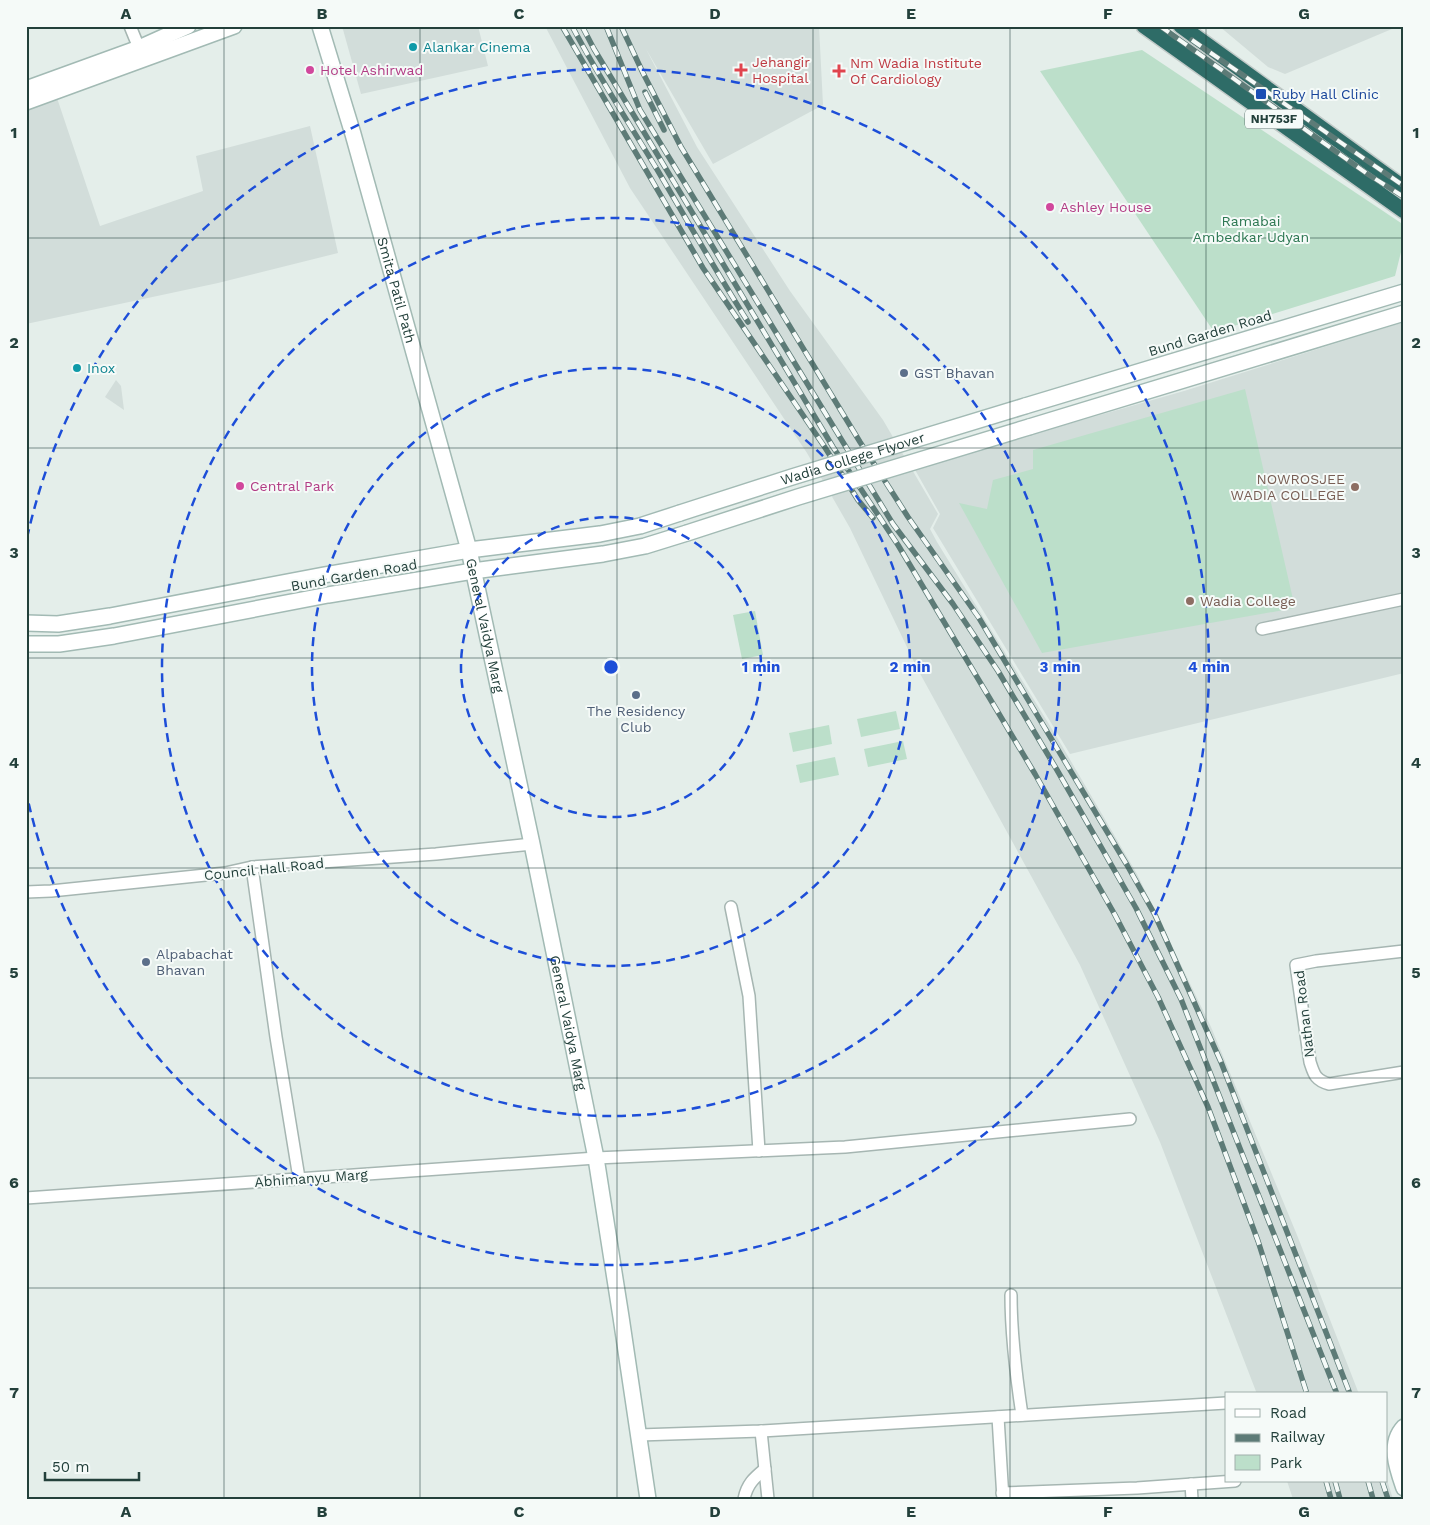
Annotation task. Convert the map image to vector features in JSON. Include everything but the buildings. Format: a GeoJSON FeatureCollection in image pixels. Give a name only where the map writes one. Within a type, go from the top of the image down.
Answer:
{"type":"FeatureCollection","features":[{"type":"Feature","properties":{"kind":"highway","name":"NH753F"},"geometry":{"type":"LineString","coordinates":[[1144,26],[1399,208]]}},
{"type":"Feature","properties":{"kind":"highway","name":"NH753F"},"geometry":{"type":"LineString","coordinates":[[1181,26],[1404,188]]}},
{"type":"Feature","properties":{"kind":"main road"},"geometry":{"type":"LineString","coordinates":[[26,89],[139,48],[188,26]]}},
{"type":"Feature","properties":{"kind":"main road"},"geometry":{"type":"LineString","coordinates":[[26,102],[234,26]]}},
{"type":"Feature","properties":{"kind":"main road","name":"Smita Patil Path"},"geometry":{"type":"LineString","coordinates":[[321,28],[353,134],[469,550]]}},
{"type":"Feature","properties":{"kind":"main road","name":"Bund Garden Road"},"geometry":{"type":"LineString","coordinates":[[1025,406],[1404,292]]}},
{"type":"Feature","properties":{"kind":"main road","name":"Wadia College Flyover"},"geometry":{"type":"LineString","coordinates":[[687,533],[798,496],[1404,313]]}},
{"type":"Feature","properties":{"kind":"main road","name":"Wadia College Flyover"},"geometry":{"type":"LineString","coordinates":[[680,513],[1025,406]]}},
{"type":"Feature","properties":{"kind":"main road","name":"Bund Garden Road"},"geometry":{"type":"LineString","coordinates":[[26,623],[58,624],[110,616],[469,550],[600,534],[640,526],[680,513]]}},
{"type":"Feature","properties":{"kind":"main road","name":"Bund Garden Road"},"geometry":{"type":"LineString","coordinates":[[26,644],[59,644],[114,636],[328,595],[473,571],[612,552],[645,546],[687,533]]}},
{"type":"Feature","properties":{"kind":"main road","name":"General Vaidya Marg"},"geometry":{"type":"LineString","coordinates":[[469,550],[532,844],[596,1158],[648,1499]]}},
{"type":"Feature","properties":{"kind":"main road"},"geometry":{"type":"LineString","coordinates":[[1404,1426],[1394,1444],[1396,1465],[1404,1488]]}},
{"type":"Feature","properties":{"kind":"street"},"geometry":{"type":"LineString","coordinates":[[130,26],[139,48]]}},
{"type":"Feature","properties":{"kind":"street"},"geometry":{"type":"LineString","coordinates":[[1399,208],[1404,192]]}},
{"type":"Feature","properties":{"kind":"street"},"geometry":{"type":"LineString","coordinates":[[1262,628],[1404,599]]}},
{"type":"Feature","properties":{"kind":"street","name":"Council Hall Road"},"geometry":{"type":"LineString","coordinates":[[26,892],[226,873],[252,867],[436,854],[532,844]]}},
{"type":"Feature","properties":{"kind":"street"},"geometry":{"type":"LineString","coordinates":[[252,867],[276,1037],[299,1178]]}},
{"type":"Feature","properties":{"kind":"street"},"geometry":{"type":"LineString","coordinates":[[731,907],[749,996],[759,1151]]}},
{"type":"Feature","properties":{"kind":"street","name":"Nathan Road"},"geometry":{"type":"LineString","coordinates":[[1404,951],[1296,965],[1310,1062],[1314,1074],[1321,1082],[1329,1084],[1404,1072]]}},
{"type":"Feature","properties":{"kind":"street","name":"Abhimanyu Marg"},"geometry":{"type":"LineString","coordinates":[[26,1198],[596,1158],[844,1146],[1130,1119]]}},
{"type":"Feature","properties":{"kind":"street"},"geometry":{"type":"LineString","coordinates":[[1012,1295],[1015,1369],[1022,1416]]}},
{"type":"Feature","properties":{"kind":"street"},"geometry":{"type":"LineString","coordinates":[[639,1435],[761,1431],[1225,1403]]}},
{"type":"Feature","properties":{"kind":"street"},"geometry":{"type":"LineString","coordinates":[[998,1417],[1002,1496],[1225,1482]]}},
{"type":"Feature","properties":{"kind":"street"},"geometry":{"type":"LineString","coordinates":[[761,1431],[768,1499]]}},
{"type":"Feature","properties":{"kind":"street"},"geometry":{"type":"LineString","coordinates":[[744,1499],[746,1489],[752,1479],[764,1469]]}},
{"type":"Feature","properties":{"kind":"street"},"geometry":{"type":"LineString","coordinates":[[1191,1484],[1192,1499]]}},
{"type":"Feature","properties":{"kind":"shaded area","name":"Alankar Cinema"},"geometry":{"type":"Polygon","coordinates":[[[342,26],[478,26],[488,66],[361,94],[342,26]]]}},
{"type":"Feature","properties":{"kind":"shaded area"},"geometry":{"type":"Polygon","coordinates":[[[545,26],[819,26],[823,105],[713,164],[646,49],[697,147],[790,291],[883,420],[938,514],[930,529],[937,542],[1055,734],[1137,874],[1211,1027],[1297,1235],[1358,1392],[1256,1392],[1160,1142],[1080,965],[917,668],[850,528],[807,453],[630,188],[545,26]]]}},
{"type":"Feature","properties":{"kind":"shaded area","name":"Ruby Hall Clinic"},"geometry":{"type":"Polygon","coordinates":[[[1219,26],[1399,26],[1285,74],[1268,67],[1219,26]]]}},
{"type":"Feature","properties":{"kind":"shaded area"},"geometry":{"type":"Polygon","coordinates":[[[56,95],[100,226],[203,191],[196,156],[310,126],[338,253],[218,283],[26,324],[26,106],[56,95]]]}},
{"type":"Feature","properties":{"kind":"shaded area","name":"Wadia College"},"geometry":{"type":"Polygon","coordinates":[[[1404,322],[1404,673],[1070,754],[933,528],[940,514],[914,468],[1184,391],[1404,322]]]}},
{"type":"Feature","properties":{"kind":"shaded area"},"geometry":{"type":"Polygon","coordinates":[[[116,380],[121,386],[124,410],[105,397],[116,380]]]}},
{"type":"Feature","properties":{"kind":"shaded area"},"geometry":{"type":"Polygon","coordinates":[[[1287,1482],[1388,1482],[1393,1499],[1293,1499],[1287,1482]]]}},
{"type":"Feature","properties":{"kind":"green space","name":"Ramabai Ambedkar Udyan"},"geometry":{"type":"Polygon","coordinates":[[[1142,50],[1404,225],[1404,240],[1395,276],[1214,332],[1040,71],[1142,50]]]}},
{"type":"Feature","properties":{"kind":"green space"},"geometry":{"type":"Polygon","coordinates":[[[1245,389],[1295,608],[1042,653],[959,503],[987,509],[993,480],[1033,469],[1033,450],[1245,389]]]}},
{"type":"Feature","properties":{"kind":"green space"},"geometry":{"type":"Polygon","coordinates":[[[755,611],[763,655],[742,659],[733,615],[755,611]]]}},
{"type":"Feature","properties":{"kind":"green space"},"geometry":{"type":"Polygon","coordinates":[[[896,711],[900,729],[861,737],[857,719],[896,711]]]}},
{"type":"Feature","properties":{"kind":"green space"},"geometry":{"type":"Polygon","coordinates":[[[829,725],[832,744],[793,752],[789,733],[829,725]]]}},
{"type":"Feature","properties":{"kind":"green space"},"geometry":{"type":"Polygon","coordinates":[[[903,741],[907,759],[868,767],[864,749],[903,741]]]}},
{"type":"Feature","properties":{"kind":"green space"},"geometry":{"type":"Polygon","coordinates":[[[835,757],[839,775],[800,783],[796,765],[835,757]]]}},
{"type":"Feature","properties":{"kind":"railway"},"geometry":{"type":"LineString","coordinates":[[562,26],[703,268],[824,446],[858,500],[873,518]]}},
{"type":"Feature","properties":{"kind":"railway"},"geometry":{"type":"LineString","coordinates":[[572,26],[748,322]]}},
{"type":"Feature","properties":{"kind":"railway"},"geometry":{"type":"LineString","coordinates":[[582,26],[833,447],[898,545],[1035,774],[1115,915],[1158,997],[1208,1107],[1258,1241],[1306,1392]]}},
{"type":"Feature","properties":{"kind":"railway"},"geometry":{"type":"LineString","coordinates":[[606,26],[640,110],[893,524],[953,604],[998,671],[1136,908],[1181,999],[1336,1392]]}},
{"type":"Feature","properties":{"kind":"railway"},"geometry":{"type":"LineString","coordinates":[[621,26],[681,147],[860,442],[908,517],[979,618],[1155,915],[1221,1062],[1349,1392]]}},
{"type":"Feature","properties":{"kind":"railway"},"geometry":{"type":"LineString","coordinates":[[1160,26],[1366,173],[1404,197]]}},
{"type":"Feature","properties":{"kind":"railway"},"geometry":{"type":"LineString","coordinates":[[1192,40],[1404,186]]}},
{"type":"Feature","properties":{"kind":"railway"},"geometry":{"type":"LineString","coordinates":[[645,92],[664,130]]}},
{"type":"Feature","properties":{"kind":"railway"},"geometry":{"type":"LineString","coordinates":[[1326,1482],[1331,1499]]}},
{"type":"Feature","properties":{"kind":"railway"},"geometry":{"type":"LineString","coordinates":[[1335,1482],[1340,1499]]}},
{"type":"Feature","properties":{"kind":"railway"},"geometry":{"type":"LineString","coordinates":[[1368,1482],[1373,1499]]}},
{"type":"Feature","properties":{"kind":"railway"},"geometry":{"type":"LineString","coordinates":[[1382,1482],[1388,1499]]}},
{"type":"Feature","properties":{"kind":"place","name":"Alankar Cinema"},"geometry":{"type":"Point","coordinates":[413,47]}},
{"type":"Feature","properties":{"kind":"place","name":"Hotel Ashirwad"},"geometry":{"type":"Point","coordinates":[310,70]}},
{"type":"Feature","properties":{"kind":"place","name":"Jehangir Hospital"},"geometry":{"type":"Point","coordinates":[741,70]}},
{"type":"Feature","properties":{"kind":"place","name":"Nm Wadia Institute Of Cardiology"},"geometry":{"type":"Point","coordinates":[839,71]}},
{"type":"Feature","properties":{"kind":"place","name":"Ruby Hall Clinic"},"geometry":{"type":"Point","coordinates":[1261,94]}},
{"type":"Feature","properties":{"kind":"place","name":"Ashley House"},"geometry":{"type":"Point","coordinates":[1050,207]}},
{"type":"Feature","properties":{"kind":"place","name":"Inox"},"geometry":{"type":"Point","coordinates":[77,368]}},
{"type":"Feature","properties":{"kind":"place","name":"GST Bhavan"},"geometry":{"type":"Point","coordinates":[904,373]}},
{"type":"Feature","properties":{"kind":"place","name":"Central Park"},"geometry":{"type":"Point","coordinates":[240,486]}},
{"type":"Feature","properties":{"kind":"place","name":"NOWROSJEE WADIA COLLEGE"},"geometry":{"type":"Point","coordinates":[1355,487]}},
{"type":"Feature","properties":{"kind":"place","name":"Wadia College"},"geometry":{"type":"Point","coordinates":[1190,601]}},
{"type":"Feature","properties":{"kind":"place","name":"The Residency Club"},"geometry":{"type":"Point","coordinates":[636,695]}},
{"type":"Feature","properties":{"kind":"place","name":"Alpabachat Bhavan"},"geometry":{"type":"Point","coordinates":[146,962]}}]}
